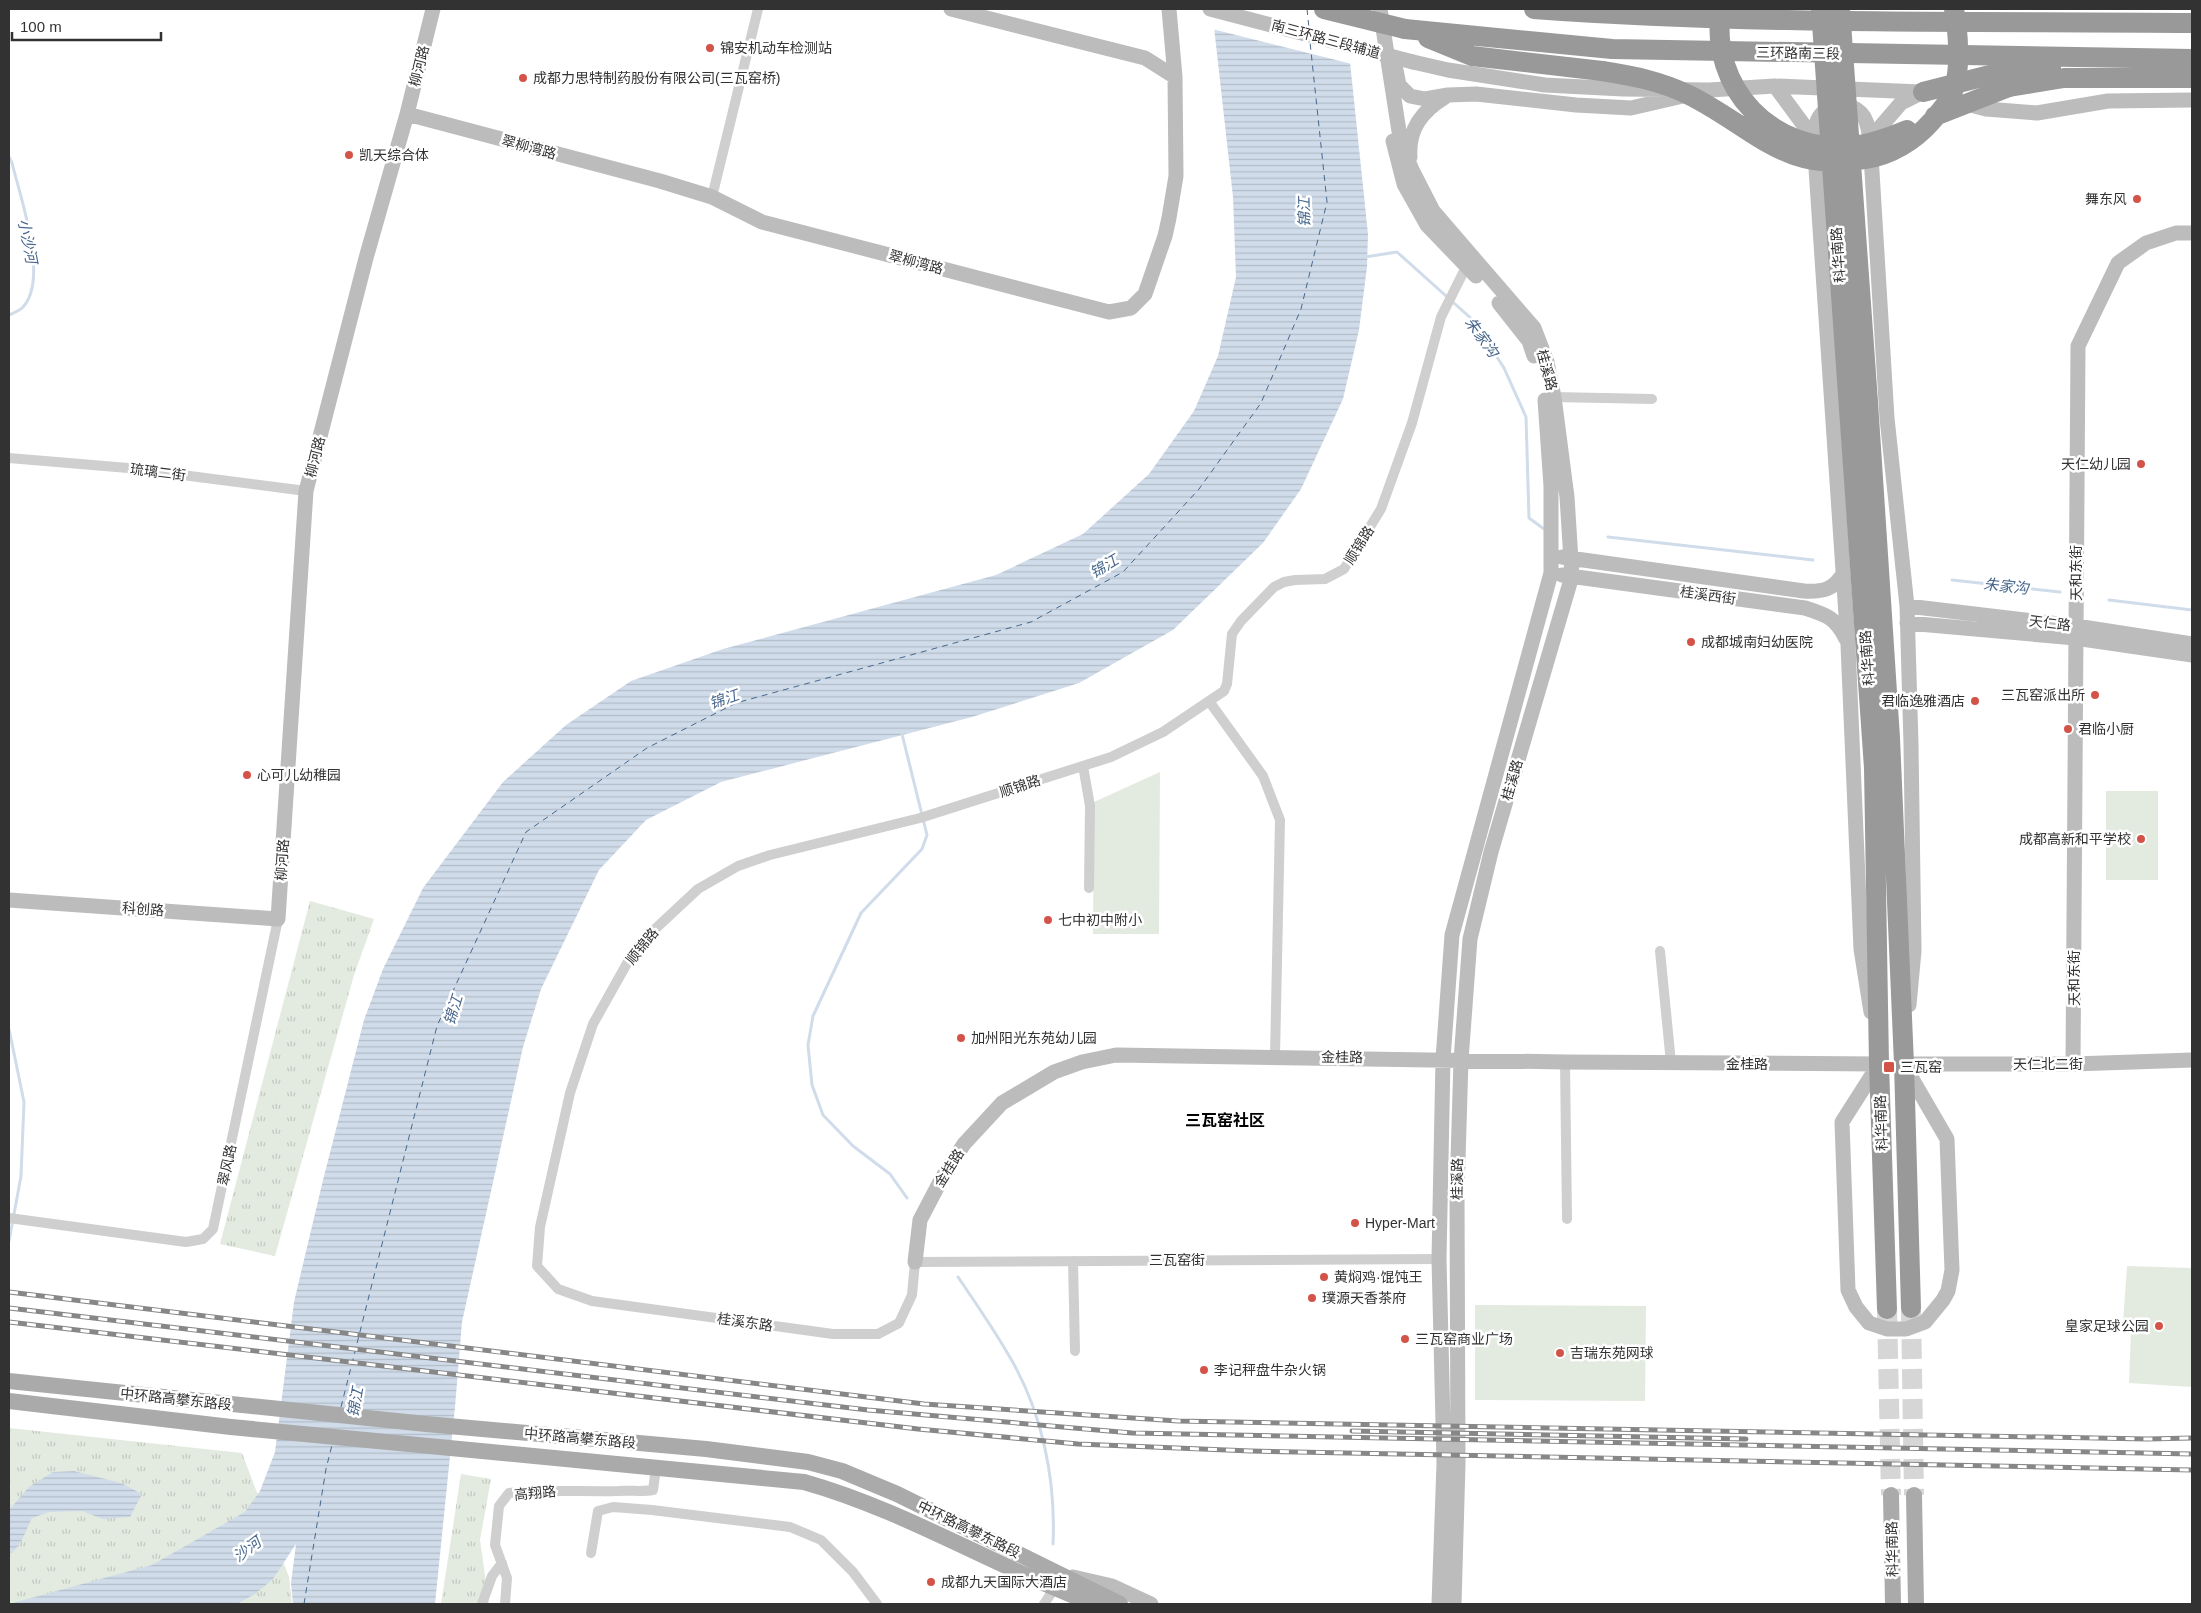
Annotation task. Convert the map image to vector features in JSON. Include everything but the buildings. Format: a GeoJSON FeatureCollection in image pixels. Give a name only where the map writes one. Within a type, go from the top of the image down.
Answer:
{"type":"FeatureCollection","features":[{"type":"Feature","properties":{"kind":"highway"},"geometry":{"type":"LineString","coordinates":[[1324,9],[1405,29],[1472,56],[1602,70],[1654,80],[1690,96],[1786,153],[1814,162],[1844,163],[1875,158],[1903,146],[1923,131],[1940,111],[1954,89],[1958,27],[1954,9]]}},
{"type":"Feature","properties":{"kind":"highway"},"geometry":{"type":"LineString","coordinates":[[1534,9],[1622,15],[2192,23]]}},
{"type":"Feature","properties":{"kind":"highway"},"geometry":{"type":"LineString","coordinates":[[1622,15],[1647,9]]}},
{"type":"Feature","properties":{"kind":"highway"},"geometry":{"type":"LineString","coordinates":[[1721,9],[1718,24],[1720,49],[1729,79],[1742,101],[1760,118],[1780,131],[1806,141],[1829,146],[1852,146],[1882,140],[1940,113],[2008,87],[2064,78],[2192,78]]}},
{"type":"Feature","properties":{"kind":"highway","name":"科华南路"},"geometry":{"type":"LineString","coordinates":[[1821,9],[1858,405],[1872,467],[1893,804],[1904,1064],[1911,1308]]}},
{"type":"Feature","properties":{"kind":"highway","name":"科华南路"},"geometry":{"type":"LineString","coordinates":[[1840,9],[1858,405],[1856,499],[1874,758],[1879,1064],[1887,1310]]}},
{"type":"Feature","properties":{"kind":"highway","name":"三环路南三段"},"geometry":{"type":"LineString","coordinates":[[1405,29],[1612,49],[2192,59]]}},
{"type":"Feature","properties":{"kind":"highway"},"geometry":{"type":"LineString","coordinates":[[1923,92],[1986,76],[2110,58]]}},
{"type":"Feature","properties":{"kind":"main road","name":"中环路高攀东路段"},"geometry":{"type":"LineString","coordinates":[[9,1381],[233,1405],[706,1449],[808,1462],[842,1471],[897,1494],[1116,1603]]}},
{"type":"Feature","properties":{"kind":"main road","name":"中环路高攀东路段"},"geometry":{"type":"LineString","coordinates":[[9,1401],[231,1427],[804,1482],[837,1491],[892,1512],[1054,1589],[1092,1604]]}},
{"type":"Feature","properties":{"kind":"main road","name":"科华南路"},"geometry":{"type":"LineString","coordinates":[[1891,1495],[1893,1604]]}},
{"type":"Feature","properties":{"kind":"main road","name":"科华南路"},"geometry":{"type":"LineString","coordinates":[[1914,1495],[1916,1604]]}},
{"type":"Feature","properties":{"kind":"street","name":"柳河路"},"geometry":{"type":"LineString","coordinates":[[278,919],[306,491],[366,258],[407,114],[433,9]]}},
{"type":"Feature","properties":{"kind":"street"},"geometry":{"type":"LineString","coordinates":[[712,197],[758,9]]}},
{"type":"Feature","properties":{"kind":"street"},"geometry":{"type":"LineString","coordinates":[[951,9],[1145,58],[1175,77]]}},
{"type":"Feature","properties":{"kind":"street","name":"翠柳湾路"},"geometry":{"type":"LineString","coordinates":[[407,114],[660,181],[712,197],[762,222],[1109,312],[1131,308],[1146,294],[1169,218],[1176,176],[1175,77],[1169,9]]}},
{"type":"Feature","properties":{"kind":"street","name":"南三环路三段辅道"},"geometry":{"type":"LineString","coordinates":[[1210,9],[1448,70],[1545,85],[1623,90],[1709,90]]}},
{"type":"Feature","properties":{"kind":"street","name":"桂溪路"},"geometry":{"type":"LineString","coordinates":[[1374,9],[1396,157],[1404,184],[1427,225],[1469,261],[1534,328],[1547,362],[1554,396],[1567,497],[1572,576],[1491,852],[1470,939],[1461,1060],[1457,1193],[1458,1464],[1454,1604]]}},
{"type":"Feature","properties":{"kind":"street","name":"桂溪路"},"geometry":{"type":"LineString","coordinates":[[1380,9],[1401,144],[1433,211],[1529,341],[1540,371],[1545,404],[1550,468],[1553,555],[1551,573],[1452,935],[1443,1059],[1439,1259],[1444,1464],[1439,1604]]}},
{"type":"Feature","properties":{"kind":"street"},"geometry":{"type":"LineString","coordinates":[[1386,9],[1389,41],[1399,85],[1410,96],[1425,99],[1448,95],[1476,94],[1576,105],[1631,108],[1709,90],[1775,86],[1923,92],[1986,109],[2037,113],[2108,101],[2192,100]]}},
{"type":"Feature","properties":{"kind":"street"},"geometry":{"type":"LineString","coordinates":[[1145,58],[1156,56],[1164,51],[1171,34]]}},
{"type":"Feature","properties":{"kind":"street"},"geometry":{"type":"LineString","coordinates":[[1775,86],[1814,139]]}},
{"type":"Feature","properties":{"kind":"street"},"geometry":{"type":"LineString","coordinates":[[1870,139],[1901,103],[1923,92]]}},
{"type":"Feature","properties":{"kind":"street"},"geometry":{"type":"LineString","coordinates":[[1412,170],[1409,144],[1415,122],[1433,104],[1448,95]]}},
{"type":"Feature","properties":{"kind":"street"},"geometry":{"type":"LineString","coordinates":[[1836,105],[1852,106],[1862,114],[1867,122],[1870,139],[1887,418],[1907,606],[1914,951],[1904,1064],[1947,1138],[1952,1270],[1948,1292],[1926,1322],[1906,1329],[1887,1329],[1869,1323],[1856,1307],[1848,1290],[1842,1122],[1879,1064],[1861,949],[1848,645],[1814,139],[1817,120],[1826,110],[1836,105]]}},
{"type":"Feature","properties":{"kind":"street","name":"天和东街"},"geometry":{"type":"LineString","coordinates":[[2073,1064],[2078,346],[2118,263],[2146,243],[2176,233],[2192,233]]}},
{"type":"Feature","properties":{"kind":"street","name":"顺锦路"},"geometry":{"type":"LineString","coordinates":[[537,1266],[540,1227],[570,1093],[593,1024],[630,958],[654,930],[698,889],[738,866],[770,855],[925,817],[1111,757],[1163,732],[1224,691],[1227,684],[1232,634],[1274,587],[1295,580],[1324,580],[1344,569],[1381,508],[1412,423],[1440,317],[1469,261]]}},
{"type":"Feature","properties":{"kind":"street"},"geometry":{"type":"LineString","coordinates":[[1554,396],[1652,399]]}},
{"type":"Feature","properties":{"kind":"street","name":"琉璃二街"},"geometry":{"type":"LineString","coordinates":[[9,458],[128,468],[306,491]]}},
{"type":"Feature","properties":{"kind":"street"},"geometry":{"type":"LineString","coordinates":[[1872,467],[1884,510],[1901,540]]}},
{"type":"Feature","properties":{"kind":"street"},"geometry":{"type":"LineString","coordinates":[[1840,524],[1856,499]]}},
{"type":"Feature","properties":{"kind":"street","name":"桂溪西街"},"geometry":{"type":"LineString","coordinates":[[1553,555],[1804,591],[1824,591],[1836,585],[1843,574]]}},
{"type":"Feature","properties":{"kind":"street","name":"桂溪西街"},"geometry":{"type":"LineString","coordinates":[[1551,573],[1806,608],[1838,622],[1848,645]]}},
{"type":"Feature","properties":{"kind":"street","name":"天仁路"},"geometry":{"type":"LineString","coordinates":[[1907,606],[2076,632],[2192,655]]}},
{"type":"Feature","properties":{"kind":"street","name":"天仁路"},"geometry":{"type":"LineString","coordinates":[[1907,622],[2076,632],[2192,644]]}},
{"type":"Feature","properties":{"kind":"street"},"geometry":{"type":"LineString","coordinates":[[1209,701],[1263,776],[1280,820],[1275,1056]]}},
{"type":"Feature","properties":{"kind":"street"},"geometry":{"type":"LineString","coordinates":[[1851,728],[1874,758]]}},
{"type":"Feature","properties":{"kind":"street"},"geometry":{"type":"LineString","coordinates":[[1893,804],[1911,744]]}},
{"type":"Feature","properties":{"kind":"street"},"geometry":{"type":"LineString","coordinates":[[1082,766],[1090,806],[1089,888]]}},
{"type":"Feature","properties":{"kind":"street","name":"科创路"},"geometry":{"type":"LineString","coordinates":[[9,900],[278,919]]}},
{"type":"Feature","properties":{"kind":"street","name":"翠风路"},"geometry":{"type":"LineString","coordinates":[[9,1218],[186,1242],[203,1238],[213,1229],[278,919]]}},
{"type":"Feature","properties":{"kind":"street"},"geometry":{"type":"LineString","coordinates":[[1660,951],[1671,1063]]}},
{"type":"Feature","properties":{"kind":"street","name":"金桂路"},"geometry":{"type":"LineString","coordinates":[[915,1262],[920,1220],[942,1178],[964,1144],[1002,1103],[1054,1072],[1082,1062],[1116,1055],[1565,1062],[1879,1064]]}},
{"type":"Feature","properties":{"kind":"street","name":"天仁北二街"},"geometry":{"type":"LineString","coordinates":[[1904,1064],[2073,1064],[2192,1060]]}},
{"type":"Feature","properties":{"kind":"street"},"geometry":{"type":"LineString","coordinates":[[1565,1062],[1567,1219]]}},
{"type":"Feature","properties":{"kind":"street","name":"三瓦窑街"},"geometry":{"type":"LineString","coordinates":[[915,1262],[1439,1259]]}},
{"type":"Feature","properties":{"kind":"street"},"geometry":{"type":"LineString","coordinates":[[1073,1261],[1075,1350]]}},
{"type":"Feature","properties":{"kind":"street","name":"桂溪东路"},"geometry":{"type":"LineString","coordinates":[[537,1266],[558,1289],[592,1301],[833,1334],[878,1334],[899,1323],[912,1295],[915,1262]]}},
{"type":"Feature","properties":{"kind":"street","name":"高翔路"},"geometry":{"type":"LineString","coordinates":[[505,1604],[507,1578],[495,1544],[499,1506],[509,1493],[545,1490],[645,1492],[653,1490],[656,1468]]}},
{"type":"Feature","properties":{"kind":"street"},"geometry":{"type":"LineString","coordinates":[[592,1553],[598,1511],[613,1507],[790,1527],[821,1540],[853,1572],[877,1604]]}},
{"type":"Feature","properties":{"kind":"street"},"geometry":{"type":"LineString","coordinates":[[482,1604],[492,1576],[502,1563]]}},
{"type":"Feature","properties":{"kind":"street"},"geometry":{"type":"LineString","coordinates":[[1062,1575],[1112,1586],[1151,1604]]}},
{"type":"Feature","properties":{"kind":"street"},"geometry":{"type":"LineString","coordinates":[[1044,1604],[1054,1589],[1071,1604]]}},
{"type":"Feature","properties":{"kind":"green space"},"geometry":{"type":"Polygon","coordinates":[[[1160,772],[1159,934],[1093,934],[1094,802],[1160,772]]]}},
{"type":"Feature","properties":{"kind":"green space"},"geometry":{"type":"Polygon","coordinates":[[[2106,791],[2158,791],[2158,880],[2106,880],[2106,791]]]}},
{"type":"Feature","properties":{"kind":"green space"},"geometry":{"type":"Polygon","coordinates":[[[310,901],[374,919],[354,975],[275,1256],[220,1244],[310,901]]]}},
{"type":"Feature","properties":{"kind":"green space","name":"皇家足球公园"},"geometry":{"type":"Polygon","coordinates":[[[2127,1266],[2192,1268],[2192,1387],[2129,1383],[2131,1330],[2123,1323],[2127,1266]]]}},
{"type":"Feature","properties":{"kind":"green space","name":"吉瑞东苑网球"},"geometry":{"type":"Polygon","coordinates":[[[1475,1305],[1646,1306],[1645,1401],[1475,1400],[1475,1305]]]}},
{"type":"Feature","properties":{"kind":"green space"},"geometry":{"type":"Polygon","coordinates":[[[9,1428],[242,1453],[289,1577],[292,1604],[9,1604],[9,1428]]]}},
{"type":"Feature","properties":{"kind":"green space"},"geometry":{"type":"Polygon","coordinates":[[[461,1474],[491,1479],[480,1540],[489,1604],[441,1604],[461,1474]]]}},
{"type":"Feature","properties":{"kind":"water"},"geometry":{"type":"Polygon","coordinates":[[[1212,9],[1350,62],[1368,234],[1367,267],[1359,330],[1343,399],[1301,489],[1263,543],[1173,630],[1079,683],[972,717],[721,782],[646,820],[599,870],[541,989],[523,1047],[462,1322],[435,1604],[293,1604],[291,1583],[296,1544],[273,1579],[255,1594],[237,1604],[9,1604],[152,1565],[245,1512],[260,1491],[275,1452],[294,1302],[364,1020],[383,969],[423,888],[503,782],[566,725],[631,681],[723,649],[996,575],[1083,534],[1149,474],[1194,411],[1218,356],[1236,277],[1233,197],[1212,9]]]}},
{"type":"Feature","properties":{"kind":"water"},"geometry":{"type":"Polygon","coordinates":[[[74,1471],[121,1483],[142,1494],[130,1517],[103,1519],[82,1511],[49,1512],[32,1518],[17,1548],[9,1554],[9,1510],[29,1487],[53,1472],[74,1471]]]}},
{"type":"Feature","properties":{"kind":"pier"},"geometry":{"type":"Polygon","coordinates":[[[1210,9],[1348,9],[1352,64],[1212,29],[1210,9]]]}},
{"type":"Feature","properties":{"kind":"waterway","name":"小沙河"},"geometry":{"type":"LineString","coordinates":[[9,157],[26,216],[33,259],[33,279],[30,295],[22,308],[9,315]]}},
{"type":"Feature","properties":{"kind":"waterway","name":"朱家沟"},"geometry":{"type":"LineString","coordinates":[[1365,257],[1397,252],[1474,321],[1504,368],[1526,417],[1529,518],[1544,529]]}},
{"type":"Feature","properties":{"kind":"waterway","name":"朱家沟"},"geometry":{"type":"LineString","coordinates":[[1608,537],[1813,560]]}},
{"type":"Feature","properties":{"kind":"waterway","name":"朱家沟"},"geometry":{"type":"LineString","coordinates":[[1952,580],[2060,592]]}},
{"type":"Feature","properties":{"kind":"waterway","name":"朱家沟"},"geometry":{"type":"LineString","coordinates":[[2109,600],[2192,610]]}},
{"type":"Feature","properties":{"kind":"waterway"},"geometry":{"type":"LineString","coordinates":[[902,734],[927,835],[922,849],[861,913],[813,1016],[808,1045],[812,1085],[823,1115],[853,1146],[890,1174],[907,1198]]}},
{"type":"Feature","properties":{"kind":"waterway","name":"小沙河"},"geometry":{"type":"LineString","coordinates":[[9,1029],[24,1102],[21,1176],[9,1241]]}},
{"type":"Feature","properties":{"kind":"waterway"},"geometry":{"type":"LineString","coordinates":[[958,1277],[1002,1344],[1030,1398],[1038,1422],[1049,1470],[1052,1495],[1053,1544]]}},
{"type":"Feature","properties":{"kind":"ferry route"},"geometry":{"type":"LineString","coordinates":[[1307,9],[1309,28]]}},
{"type":"Feature","properties":{"kind":"ferry route"},"geometry":{"type":"LineString","coordinates":[[341,1407],[437,1026],[526,832],[647,748],[736,703],[1031,622],[1123,572],[1199,489],[1261,403],[1301,309],[1327,202],[1310,42]]}},
{"type":"Feature","properties":{"kind":"ferry route"},"geometry":{"type":"LineString","coordinates":[[304,1604],[326,1469],[332,1445]]}},
{"type":"Feature","properties":{"kind":"tunnel"},"geometry":{"type":"LineString","coordinates":[[1887,1309],[1891,1495]]}},
{"type":"Feature","properties":{"kind":"tunnel"},"geometry":{"type":"LineString","coordinates":[[1911,1309],[1914,1495]]}},
{"type":"Feature","properties":{"kind":"railway"},"geometry":{"type":"LineString","coordinates":[[9,1292],[924,1404],[1178,1421],[2147,1439],[2192,1438]]}},
{"type":"Feature","properties":{"kind":"railway"},"geometry":{"type":"LineString","coordinates":[[9,1308],[868,1410],[1132,1433],[2192,1454]]}},
{"type":"Feature","properties":{"kind":"railway"},"geometry":{"type":"LineString","coordinates":[[9,1322],[918,1429],[1078,1444],[1251,1451],[2192,1470]]}},
{"type":"Feature","properties":{"kind":"railway"},"geometry":{"type":"LineString","coordinates":[[1352,1431],[1746,1439]]}},
{"type":"Feature","properties":{"kind":"place","name":"锦安机动车检测站"},"geometry":{"type":"Point","coordinates":[710,48]}},
{"type":"Feature","properties":{"kind":"place","name":"成都力思特制药股份有限公司(三瓦窑桥)"},"geometry":{"type":"Point","coordinates":[523,78]}},
{"type":"Feature","properties":{"kind":"place","name":"凯天综合体"},"geometry":{"type":"Point","coordinates":[349,155]}},
{"type":"Feature","properties":{"kind":"place","name":"舞东风"},"geometry":{"type":"Point","coordinates":[2137,199]}},
{"type":"Feature","properties":{"kind":"place","name":"天仁幼儿园"},"geometry":{"type":"Point","coordinates":[2141,464]}},
{"type":"Feature","properties":{"kind":"place","name":"成都城南妇幼医院"},"geometry":{"type":"Point","coordinates":[1691,642]}},
{"type":"Feature","properties":{"kind":"place","name":"三瓦窑派出所"},"geometry":{"type":"Point","coordinates":[2095,695]}},
{"type":"Feature","properties":{"kind":"place","name":"君临逸雅酒店"},"geometry":{"type":"Point","coordinates":[1975,701]}},
{"type":"Feature","properties":{"kind":"place","name":"君临小厨"},"geometry":{"type":"Point","coordinates":[2068,729]}},
{"type":"Feature","properties":{"kind":"place","name":"心可儿幼稚园"},"geometry":{"type":"Point","coordinates":[247,775]}},
{"type":"Feature","properties":{"kind":"place","name":"成都高新和平学校"},"geometry":{"type":"Point","coordinates":[2141,839]}},
{"type":"Feature","properties":{"kind":"place","name":"七中初中附小"},"geometry":{"type":"Point","coordinates":[1048,920]}},
{"type":"Feature","properties":{"kind":"place","name":"加州阳光东苑幼儿园"},"geometry":{"type":"Point","coordinates":[961,1038]}},
{"type":"Feature","properties":{"kind":"place","name":"三瓦窑"},"geometry":{"type":"Point","coordinates":[1889,1067]}},
{"type":"Feature","properties":{"kind":"place","name":"Hyper-Mart"},"geometry":{"type":"Point","coordinates":[1355,1223]}},
{"type":"Feature","properties":{"kind":"place","name":"黄焖鸡·馄饨王"},"geometry":{"type":"Point","coordinates":[1324,1277]}},
{"type":"Feature","properties":{"kind":"place","name":"璞源天香茶府"},"geometry":{"type":"Point","coordinates":[1312,1298]}},
{"type":"Feature","properties":{"kind":"place","name":"皇家足球公园"},"geometry":{"type":"Point","coordinates":[2159,1326]}},
{"type":"Feature","properties":{"kind":"place","name":"三瓦窑商业广场"},"geometry":{"type":"Point","coordinates":[1405,1339]}},
{"type":"Feature","properties":{"kind":"place","name":"吉瑞东苑网球"},"geometry":{"type":"Point","coordinates":[1560,1353]}},
{"type":"Feature","properties":{"kind":"place","name":"李记秤盘牛杂火锅"},"geometry":{"type":"Point","coordinates":[1204,1370]}},
{"type":"Feature","properties":{"kind":"place","name":"成都九天国际大酒店"},"geometry":{"type":"Point","coordinates":[931,1582]}},
{"type":"Feature","properties":{"kind":"district","name":"三瓦窑社区"},"geometry":{"type":"Point","coordinates":[1225,1120]}},
{"type":"Feature","properties":{"kind":"water label","name":"锦江"},"geometry":{"type":"Point","coordinates":[1304,212]}},
{"type":"Feature","properties":{"kind":"water label","name":"锦江"},"geometry":{"type":"Point","coordinates":[1104,566]}},
{"type":"Feature","properties":{"kind":"water label","name":"锦江"},"geometry":{"type":"Point","coordinates":[724,699]}},
{"type":"Feature","properties":{"kind":"water label","name":"锦江"},"geometry":{"type":"Point","coordinates":[453,1010]}},
{"type":"Feature","properties":{"kind":"water label","name":"锦江"},"geometry":{"type":"Point","coordinates":[355,1402]}},
{"type":"Feature","properties":{"kind":"water label","name":"沙河"},"geometry":{"type":"Point","coordinates":[247,1549]}}]}
